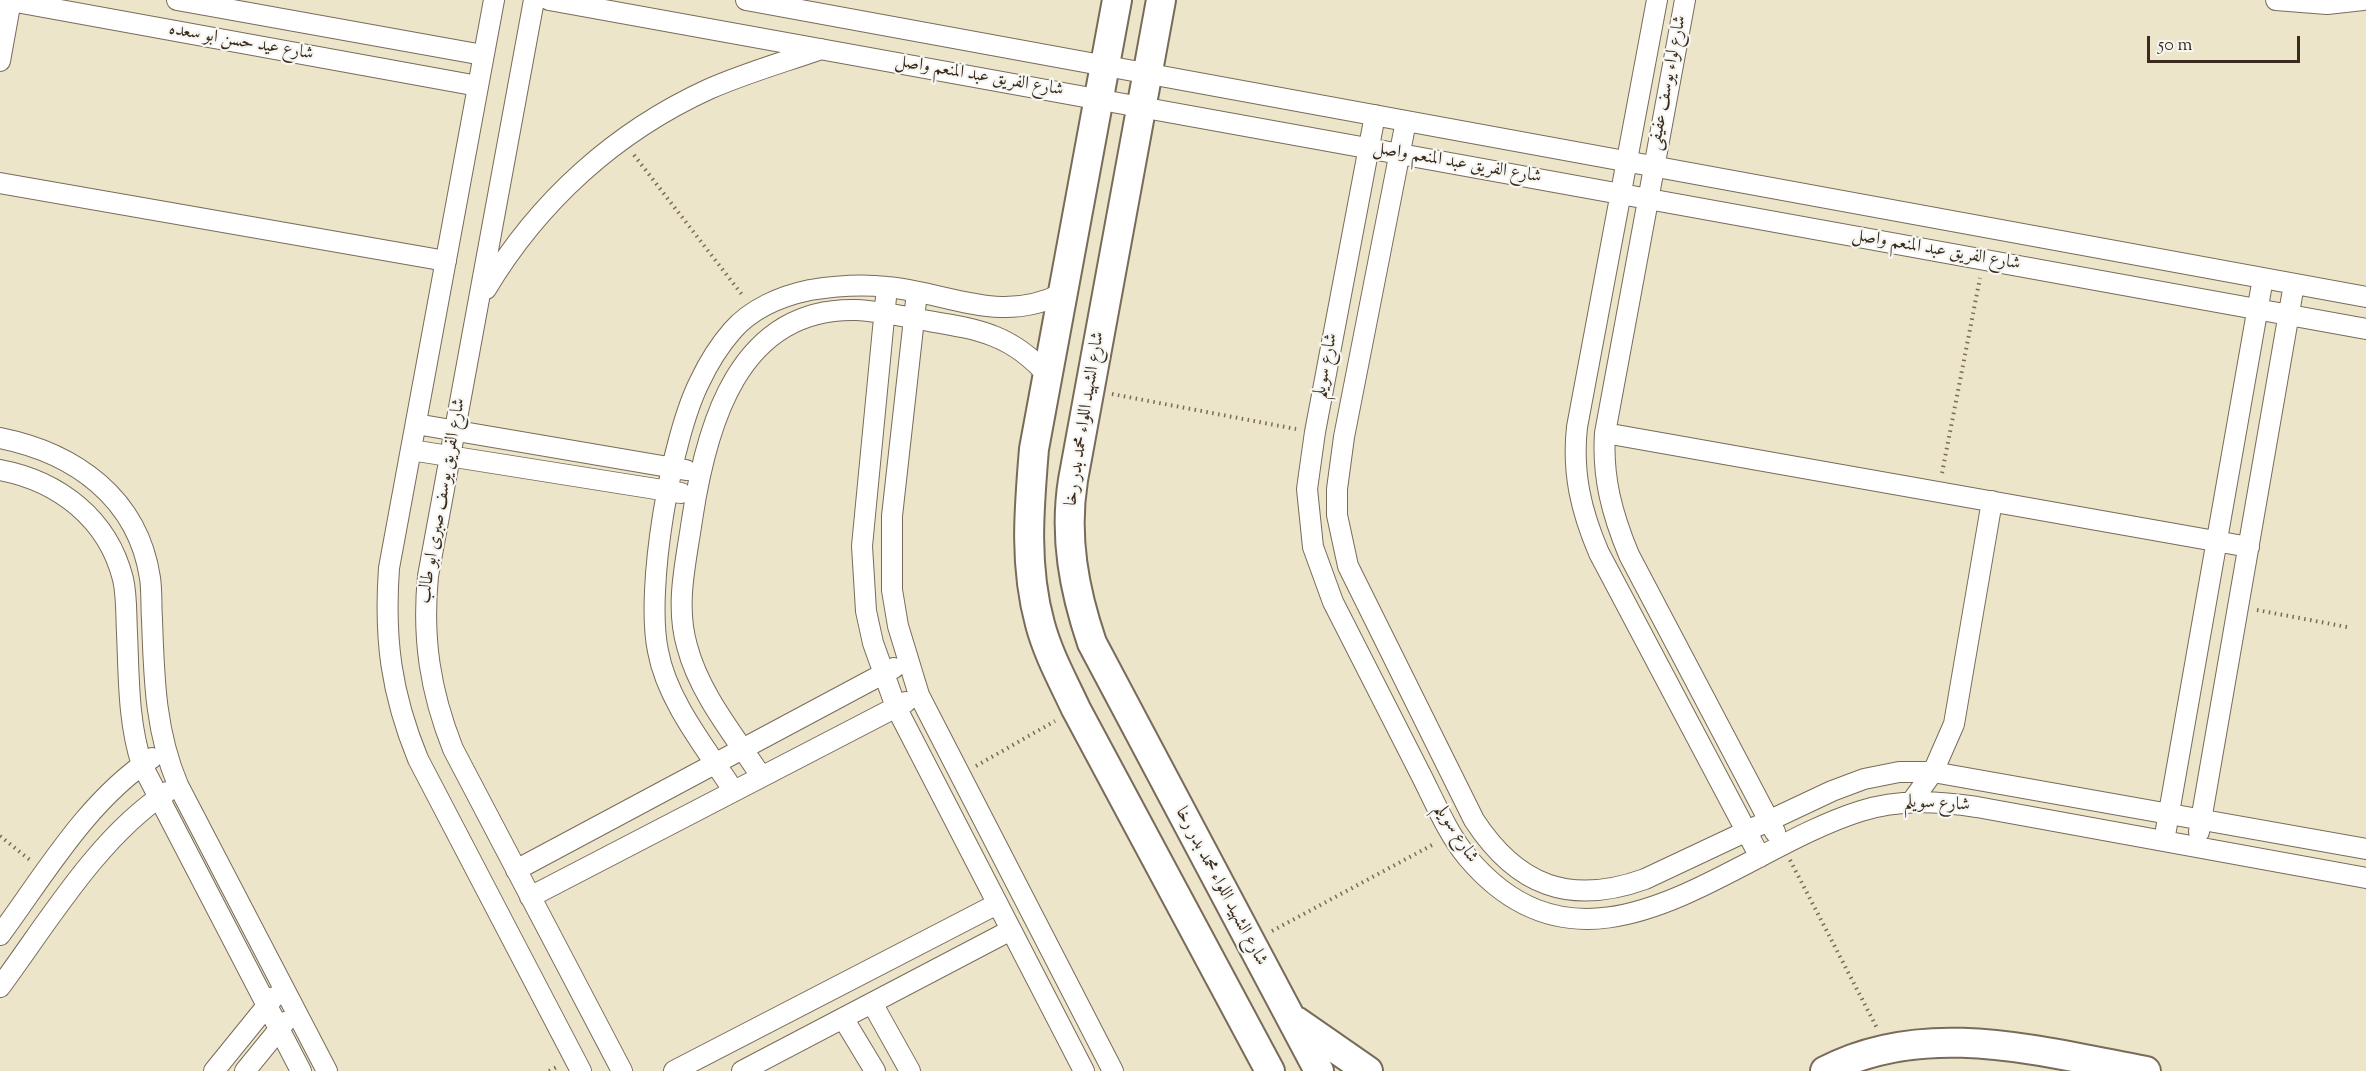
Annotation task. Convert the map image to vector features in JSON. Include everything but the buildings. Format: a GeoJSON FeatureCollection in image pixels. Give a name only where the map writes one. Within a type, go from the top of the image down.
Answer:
{"type":"FeatureCollection","features":[{"type":"Feature","properties":{"kind":"street","name":"شارع عيد حسن ابو سعده"},"geometry":{"type":"LineString","coordinates":[[9,0],[478,86]]}},
{"type":"Feature","properties":{"kind":"street"},"geometry":{"type":"LineString","coordinates":[[0,61],[9,0]]}},
{"type":"Feature","properties":{"kind":"street","name":"شارع عيد حسن ابو سعده"},"geometry":{"type":"LineString","coordinates":[[177,0],[483,55]]}},
{"type":"Feature","properties":{"kind":"street"},"geometry":{"type":"LineString","coordinates":[[494,0],[389,568],[386,610],[390,667],[403,723],[417,759],[581,1071]]}},
{"type":"Feature","properties":{"kind":"street","name":"شارع الفريق يوسف صبرى ابو طالب"},"geometry":{"type":"LineString","coordinates":[[534,0],[428,576],[425,611],[426,646],[431,682],[440,716],[453,749],[622,1071]]}},
{"type":"Feature","properties":{"kind":"street","name":"شارع الفريق عبد المنعم واصل"},"geometry":{"type":"LineString","coordinates":[[549,0],[2366,329]]}},
{"type":"Feature","properties":{"kind":"street","name":"شارع الفريق عبد المنعم واصل"},"geometry":{"type":"LineString","coordinates":[[746,0],[2366,297]]}},
{"type":"Feature","properties":{"kind":"street"},"geometry":{"type":"LineString","coordinates":[[1117,0],[1034,449],[1028,512],[1031,587],[1040,625],[1053,661],[1076,709],[1270,1071]]}},
{"type":"Feature","properties":{"kind":"street","name":"شارع الشهيد اللواء محمد بدر رخا"},"geometry":{"type":"LineString","coordinates":[[1161,0],[1071,490],[1069,529],[1072,568],[1080,606],[1092,643],[1319,1071]]}},
{"type":"Feature","properties":{"kind":"street","name":"شارع لواء يوسف عفيفى"},"geometry":{"type":"LineString","coordinates":[[1657,0],[1577,427],[1574,453],[1579,495],[1599,553],[1760,857]]}},
{"type":"Feature","properties":{"kind":"street","name":"شارع لواء يوسف عفيفى"},"geometry":{"type":"LineString","coordinates":[[1685,0],[1605,433],[1603,459],[1611,510],[1629,555],[1783,846]]}},
{"type":"Feature","properties":{"kind":"street"},"geometry":{"type":"LineString","coordinates":[[2276,0],[2327,4],[2363,0]]}},
{"type":"Feature","properties":{"kind":"street"},"geometry":{"type":"LineString","coordinates":[[478,302],[505,258],[536,217],[571,180],[621,139],[658,115],[710,88],[824,48]]}},
{"type":"Feature","properties":{"kind":"street","name":"شارع سويلم"},"geometry":{"type":"LineString","coordinates":[[1375,115],[1315,432],[1307,489],[1313,547],[1321,575],[1452,834],[1484,876],[1505,892],[1557,916],[1589,920],[1620,918],[1650,908],[1838,819],[1886,804],[1912,801],[1944,802],[1977,807],[2366,878]]}},
{"type":"Feature","properties":{"kind":"street","name":"شارع سويلم"},"geometry":{"type":"LineString","coordinates":[[1406,121],[1344,437],[1337,489],[1337,515],[1348,566],[1474,820],[1491,846],[1514,867],[1541,882],[1567,890],[1593,891],[1620,888],[1645,879],[1832,790],[1864,779],[1899,772],[1934,772],[2366,849]]}},
{"type":"Feature","properties":{"kind":"street"},"geometry":{"type":"LineString","coordinates":[[0,183],[446,261]]}},
{"type":"Feature","properties":{"kind":"street"},"geometry":{"type":"LineString","coordinates":[[2164,841],[2263,278]]}},
{"type":"Feature","properties":{"kind":"street"},"geometry":{"type":"LineString","coordinates":[[2196,847],[2295,284]]}},
{"type":"Feature","properties":{"kind":"street"},"geometry":{"type":"LineString","coordinates":[[733,790],[668,682],[658,653],[653,619],[654,588],[674,468],[699,382],[732,331],[755,311],[781,298],[810,290],[849,285],[887,287],[981,306],[1010,309],[1038,304],[1063,292]]}},
{"type":"Feature","properties":{"kind":"street"},"geometry":{"type":"LineString","coordinates":[[887,287],[862,546],[866,611],[882,674],[896,707],[1084,1071]]}},
{"type":"Feature","properties":{"kind":"street"},"geometry":{"type":"LineString","coordinates":[[917,292],[892,516],[890,553],[892,590],[907,662],[919,695],[1113,1071]]}},
{"type":"Feature","properties":{"kind":"street"},"geometry":{"type":"LineString","coordinates":[[761,776],[695,671],[686,646],[682,618],[682,591],[700,472],[724,398],[752,352],[772,335],[798,321],[826,313],[855,310],[914,318],[996,336],[1024,352],[1048,376]]}},
{"type":"Feature","properties":{"kind":"street"},"geometry":{"type":"LineString","coordinates":[[416,424],[700,472]]}},
{"type":"Feature","properties":{"kind":"street"},"geometry":{"type":"LineString","coordinates":[[1605,433],[2249,547]]}},
{"type":"Feature","properties":{"kind":"street"},"geometry":{"type":"LineString","coordinates":[[0,438],[60,455],[93,477],[120,505],[139,540],[150,578],[156,707],[165,751],[178,785],[327,1071]]}},
{"type":"Feature","properties":{"kind":"street"},"geometry":{"type":"LineString","coordinates":[[411,450],[696,496]]}},
{"type":"Feature","properties":{"kind":"street"},"geometry":{"type":"LineString","coordinates":[[0,470],[45,483],[72,500],[95,522],[112,549],[123,579],[130,714],[134,740],[142,765],[157,798],[301,1071]]}},
{"type":"Feature","properties":{"kind":"street"},"geometry":{"type":"LineString","coordinates":[[1912,801],[1934,772],[1954,724],[1992,501]]}},
{"type":"Feature","properties":{"kind":"street"},"geometry":{"type":"LineString","coordinates":[[654,588],[682,591]]}},
{"type":"Feature","properties":{"kind":"street"},"geometry":{"type":"LineString","coordinates":[[516,870],[907,662]]}},
{"type":"Feature","properties":{"kind":"street"},"geometry":{"type":"LineString","coordinates":[[668,682],[695,671]]}},
{"type":"Feature","properties":{"kind":"street"},"geometry":{"type":"LineString","coordinates":[[530,897],[919,695]]}},
{"type":"Feature","properties":{"kind":"street"},"geometry":{"type":"LineString","coordinates":[[0,935],[101,802],[142,765],[165,751]]}},
{"type":"Feature","properties":{"kind":"street"},"geometry":{"type":"LineString","coordinates":[[0,987],[108,842],[123,826],[157,798],[178,785]]}},
{"type":"Feature","properties":{"kind":"street"},"geometry":{"type":"LineString","coordinates":[[674,1071],[997,904]]}},
{"type":"Feature","properties":{"kind":"street"},"geometry":{"type":"LineString","coordinates":[[742,1071],[1011,930]]}},
{"type":"Feature","properties":{"kind":"street"},"geometry":{"type":"LineString","coordinates":[[214,1071],[283,986]]}},
{"type":"Feature","properties":{"kind":"street"},"geometry":{"type":"LineString","coordinates":[[872,1003],[910,1071]]}},
{"type":"Feature","properties":{"kind":"street"},"geometry":{"type":"LineString","coordinates":[[245,1071],[295,1010]]}},
{"type":"Feature","properties":{"kind":"street"},"geometry":{"type":"LineString","coordinates":[[1289,1016],[1368,1071]]}},
{"type":"Feature","properties":{"kind":"street"},"geometry":{"type":"LineString","coordinates":[[843,1018],[875,1071]]}},
{"type":"Feature","properties":{"kind":"street"},"geometry":{"type":"LineString","coordinates":[[1824,1071],[1860,1056],[1888,1049],[1927,1043],[1967,1042],[2012,1046],[2146,1071]]}},
{"type":"Feature","properties":{"kind":"path"},"geometry":{"type":"LineString","coordinates":[[621,139],[755,311]]}},
{"type":"Feature","properties":{"kind":"path"},"geometry":{"type":"LineString","coordinates":[[1938,492],[1984,260]]}},
{"type":"Feature","properties":{"kind":"path"},"geometry":{"type":"LineString","coordinates":[[1089,390],[1315,432]]}},
{"type":"Feature","properties":{"kind":"path"},"geometry":{"type":"LineString","coordinates":[[2238,606],[2347,627]]}},
{"type":"Feature","properties":{"kind":"path"},"geometry":{"type":"LineString","coordinates":[[960,776],[1076,709]]}},
{"type":"Feature","properties":{"kind":"path"},"geometry":{"type":"LineString","coordinates":[[1250,943],[1452,834]]}},
{"type":"Feature","properties":{"kind":"path"},"geometry":{"type":"LineString","coordinates":[[0,836],[46,873]]}},
{"type":"Feature","properties":{"kind":"path"},"geometry":{"type":"LineString","coordinates":[[1783,846],[1888,1049]]}}]}
